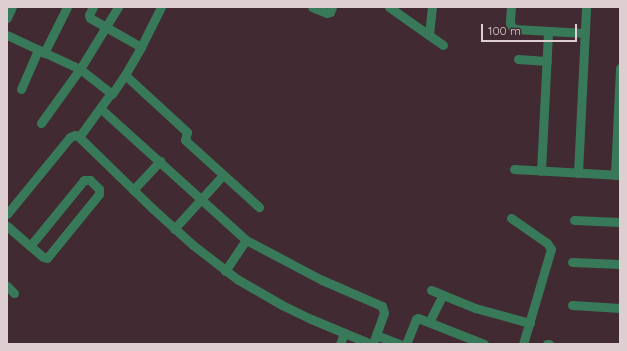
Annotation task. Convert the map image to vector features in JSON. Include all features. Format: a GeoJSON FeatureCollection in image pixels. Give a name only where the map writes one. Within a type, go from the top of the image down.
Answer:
{"type":"FeatureCollection","features":[{"type":"Feature","properties":{"kind":"street"},"geometry":{"type":"LineString","coordinates":[[7,18],[12,7]]}},
{"type":"Feature","properties":{"kind":"street"},"geometry":{"type":"LineString","coordinates":[[21,89],[66,7]]}},
{"type":"Feature","properties":{"kind":"street"},"geometry":{"type":"LineString","coordinates":[[94,7],[89,17],[141,47]]}},
{"type":"Feature","properties":{"kind":"street"},"geometry":{"type":"LineString","coordinates":[[41,123],[80,69],[118,7]]}},
{"type":"Feature","properties":{"kind":"street"},"geometry":{"type":"LineString","coordinates":[[312,7],[327,13],[330,12],[332,7]]}},
{"type":"Feature","properties":{"kind":"street"},"geometry":{"type":"LineString","coordinates":[[390,7],[443,45]]}},
{"type":"Feature","properties":{"kind":"street"},"geometry":{"type":"LineString","coordinates":[[429,35],[432,7]]}},
{"type":"Feature","properties":{"kind":"street"},"geometry":{"type":"LineString","coordinates":[[511,7],[512,27],[519,30],[585,33]]}},
{"type":"Feature","properties":{"kind":"street"},"geometry":{"type":"LineString","coordinates":[[578,173],[586,7]]}},
{"type":"Feature","properties":{"kind":"street"},"geometry":{"type":"LineString","coordinates":[[79,137],[126,75],[141,47],[158,8]]}},
{"type":"Feature","properties":{"kind":"street"},"geometry":{"type":"LineString","coordinates":[[541,171],[548,31]]}},
{"type":"Feature","properties":{"kind":"street"},"geometry":{"type":"LineString","coordinates":[[7,35],[80,69],[112,94]]}},
{"type":"Feature","properties":{"kind":"street"},"geometry":{"type":"LineString","coordinates":[[518,59],[547,61]]}},
{"type":"Feature","properties":{"kind":"street"},"geometry":{"type":"LineString","coordinates":[[514,169],[617,175],[620,68]]}},
{"type":"Feature","properties":{"kind":"street"},"geometry":{"type":"LineString","coordinates":[[126,75],[187,132],[188,135],[185,140],[259,207]]}},
{"type":"Feature","properties":{"kind":"street"},"geometry":{"type":"LineString","coordinates":[[7,214],[70,137],[76,135],[174,229],[225,271],[282,305],[372,344],[384,313],[382,306],[322,280],[246,240],[100,108]]}},
{"type":"Feature","properties":{"kind":"street"},"geometry":{"type":"LineString","coordinates":[[133,190],[160,161]]}},
{"type":"Feature","properties":{"kind":"street"},"geometry":{"type":"LineString","coordinates":[[174,229],[223,176]]}},
{"type":"Feature","properties":{"kind":"street"},"geometry":{"type":"LineString","coordinates":[[7,226],[30,246],[43,257],[47,258],[99,194],[99,189],[90,180],[84,180],[30,246]]}},
{"type":"Feature","properties":{"kind":"street"},"geometry":{"type":"LineString","coordinates":[[511,218],[547,243],[551,249],[524,344]]}},
{"type":"Feature","properties":{"kind":"street"},"geometry":{"type":"LineString","coordinates":[[574,220],[620,222]]}},
{"type":"Feature","properties":{"kind":"street"},"geometry":{"type":"LineString","coordinates":[[225,271],[246,240]]}},
{"type":"Feature","properties":{"kind":"street"},"geometry":{"type":"LineString","coordinates":[[572,262],[620,264]]}},
{"type":"Feature","properties":{"kind":"street"},"geometry":{"type":"LineString","coordinates":[[7,286],[14,293]]}},
{"type":"Feature","properties":{"kind":"street"},"geometry":{"type":"LineString","coordinates":[[431,290],[475,308],[530,323]]}},
{"type":"Feature","properties":{"kind":"street"},"geometry":{"type":"LineString","coordinates":[[429,322],[443,295]]}},
{"type":"Feature","properties":{"kind":"street"},"geometry":{"type":"LineString","coordinates":[[572,305],[620,308]]}},
{"type":"Feature","properties":{"kind":"street"},"geometry":{"type":"LineString","coordinates":[[406,344],[417,318],[484,344]]}},
{"type":"Feature","properties":{"kind":"street"},"geometry":{"type":"LineString","coordinates":[[340,344],[344,333]]}},
{"type":"Feature","properties":{"kind":"street"},"geometry":{"type":"LineString","coordinates":[[376,335],[399,344]]}}]}
